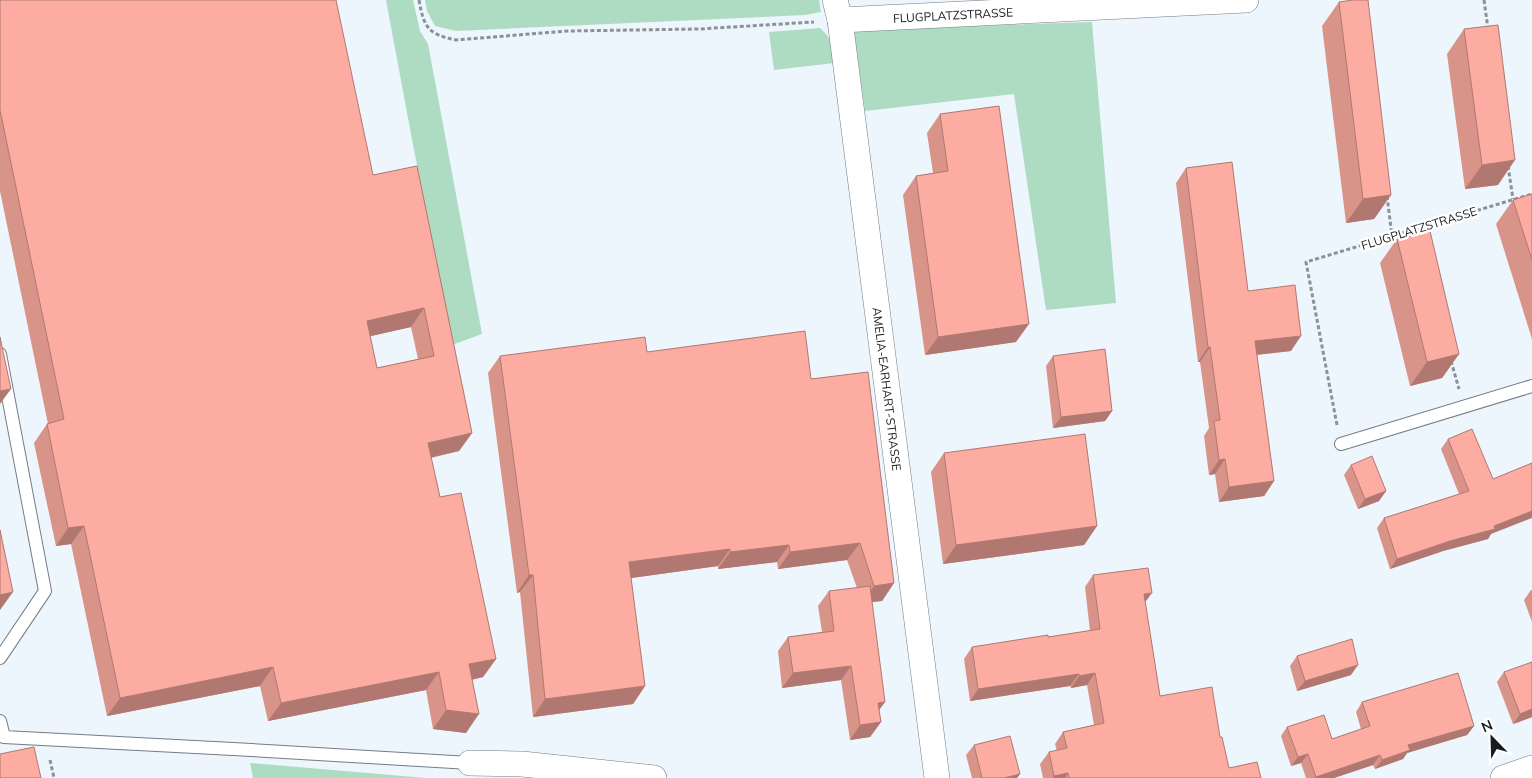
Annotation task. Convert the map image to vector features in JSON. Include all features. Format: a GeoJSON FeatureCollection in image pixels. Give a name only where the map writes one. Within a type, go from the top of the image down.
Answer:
{"type":"FeatureCollection","features":[{"type":"Feature","properties":{"kind":"street","name":"FLUGPLATZSTRASSE"},"geometry":{"type":"LineString","coordinates":[[838,10],[1246,0]]}},
{"type":"Feature","properties":{"kind":"street","name":"AMELIA-EARHART-STRASSE"},"geometry":{"type":"LineString","coordinates":[[838,10],[937,778]]}},
{"type":"Feature","properties":{"kind":"street"},"geometry":{"type":"LineString","coordinates":[[470,763],[522,764],[654,778]]}},
{"type":"Feature","properties":{"kind":"street"},"geometry":{"type":"LineString","coordinates":[[1503,778],[1532,768]]}},
{"type":"Feature","properties":{"kind":"lane"},"geometry":{"type":"LineString","coordinates":[[0,354],[45,591],[0,658]]}},
{"type":"Feature","properties":{"kind":"lane"},"geometry":{"type":"LineString","coordinates":[[1341,444],[1532,386]]}},
{"type":"Feature","properties":{"kind":"lane"},"geometry":{"type":"LineString","coordinates":[[0,721],[4,737],[470,763]]}},
{"type":"Feature","properties":{"kind":"path"},"geometry":{"type":"LineString","coordinates":[[419,0],[427,27],[438,36],[456,40],[567,32],[699,29],[838,10]]}},
{"type":"Feature","properties":{"kind":"path"},"geometry":{"type":"LineString","coordinates":[[1484,0],[1489,38]]}},
{"type":"Feature","properties":{"kind":"path"},"geometry":{"type":"LineString","coordinates":[[1507,161],[1513,199]]}},
{"type":"Feature","properties":{"kind":"path"},"geometry":{"type":"LineString","coordinates":[[1385,187],[1392,236]]}},
{"type":"Feature","properties":{"kind":"path","name":"FLUGPLATZSTRASSE"},"geometry":{"type":"LineString","coordinates":[[1341,444],[1306,262],[1532,194]]}},
{"type":"Feature","properties":{"kind":"path"},"geometry":{"type":"LineString","coordinates":[[1414,229],[1416,239]]}},
{"type":"Feature","properties":{"kind":"path"},"geometry":{"type":"LineString","coordinates":[[1451,360],[1464,406]]}},
{"type":"Feature","properties":{"kind":"green space"},"geometry":{"type":"Polygon","coordinates":[[[386,0],[413,0],[420,31],[428,44],[482,334],[452,345],[411,134],[386,0]]]}},
{"type":"Feature","properties":{"kind":"green space"},"geometry":{"type":"Polygon","coordinates":[[[425,0],[819,0],[821,12],[805,15],[456,31],[435,26],[427,11],[425,0]]]}},
{"type":"Feature","properties":{"kind":"green space"},"geometry":{"type":"Polygon","coordinates":[[[1092,22],[1116,303],[1046,310],[1014,94],[865,111],[854,30],[1092,22]]]}},
{"type":"Feature","properties":{"kind":"green space"},"geometry":{"type":"Polygon","coordinates":[[[820,28],[828,36],[834,63],[774,70],[769,32],[820,28]]]}},
{"type":"Feature","properties":{"kind":"green space"},"geometry":{"type":"Polygon","coordinates":[[[250,763],[426,778],[253,778],[250,763]]]}},
{"type":"Feature","properties":{"kind":"building"},"geometry":{"type":"Polygon","coordinates":[[[0,0],[336,0],[373,175],[417,166],[472,433],[428,443],[440,497],[461,493],[496,659],[469,664],[479,714],[446,710],[439,672],[281,703],[273,667],[120,698],[84,526],[68,528],[47,424],[64,419],[0,110],[0,0]],[[424,308],[367,321],[377,368],[434,356],[424,308]]]}},
{"type":"Feature","properties":{"kind":"building"},"geometry":{"type":"Polygon","coordinates":[[[1368,0],[1391,195],[1363,199],[1339,2],[1368,0]]]}},
{"type":"Feature","properties":{"kind":"building"},"geometry":{"type":"Polygon","coordinates":[[[1498,25],[1515,160],[1482,165],[1464,29],[1498,25]]]}},
{"type":"Feature","properties":{"kind":"building"},"geometry":{"type":"Polygon","coordinates":[[[999,106],[1029,324],[938,337],[916,176],[948,171],[940,114],[999,106]]]}},
{"type":"Feature","properties":{"kind":"building"},"geometry":{"type":"Polygon","coordinates":[[[1232,162],[1248,291],[1295,285],[1301,336],[1255,341],[1274,481],[1229,487],[1225,459],[1219,460],[1214,421],[1220,420],[1210,347],[1208,347],[1186,168],[1232,162]]]}},
{"type":"Feature","properties":{"kind":"building"},"geometry":{"type":"Polygon","coordinates":[[[1532,194],[1532,260],[1513,200],[1532,194]]]}},
{"type":"Feature","properties":{"kind":"building"},"geometry":{"type":"Polygon","coordinates":[[[1430,231],[1459,354],[1427,362],[1397,239],[1430,231]]]}},
{"type":"Feature","properties":{"kind":"building"},"geometry":{"type":"Polygon","coordinates":[[[805,331],[811,379],[868,372],[894,583],[874,586],[860,543],[790,552],[789,545],[730,552],[730,549],[629,562],[645,686],[545,699],[533,575],[529,575],[500,356],[645,337],[647,352],[805,331]]]}},
{"type":"Feature","properties":{"kind":"building"},"geometry":{"type":"Polygon","coordinates":[[[0,337],[11,389],[0,391],[0,337]]]}},
{"type":"Feature","properties":{"kind":"building"},"geometry":{"type":"Polygon","coordinates":[[[1105,349],[1112,411],[1061,417],[1053,356],[1105,349]]]}},
{"type":"Feature","properties":{"kind":"building"},"geometry":{"type":"Polygon","coordinates":[[[1472,429],[1493,479],[1532,463],[1532,511],[1494,526],[1495,529],[1450,541],[1397,559],[1384,518],[1469,491],[1448,439],[1472,429]]]}},
{"type":"Feature","properties":{"kind":"building"},"geometry":{"type":"Polygon","coordinates":[[[1085,434],[1097,526],[956,545],[944,453],[1085,434]]]}},
{"type":"Feature","properties":{"kind":"building"},"geometry":{"type":"Polygon","coordinates":[[[1372,456],[1386,491],[1365,499],[1351,465],[1372,456]]]}},
{"type":"Feature","properties":{"kind":"building"},"geometry":{"type":"Polygon","coordinates":[[[0,530],[13,592],[0,595],[0,530]]]}},
{"type":"Feature","properties":{"kind":"building"},"geometry":{"type":"Polygon","coordinates":[[[1148,568],[1152,593],[1144,594],[1160,696],[1212,687],[1220,737],[1222,737],[1229,768],[1257,762],[1261,778],[1069,778],[1068,773],[1054,776],[1049,752],[1067,748],[1063,732],[1104,723],[1095,673],[978,689],[972,647],[1100,629],[1093,575],[1148,568]]]}},
{"type":"Feature","properties":{"kind":"building"},"geometry":{"type":"Polygon","coordinates":[[[870,586],[885,702],[878,703],[881,722],[860,725],[851,666],[793,673],[788,637],[834,631],[829,591],[870,586]]]}},
{"type":"Feature","properties":{"kind":"building"},"geometry":{"type":"Polygon","coordinates":[[[1352,639],[1358,665],[1305,681],[1297,656],[1352,639]]]}},
{"type":"Feature","properties":{"kind":"building"},"geometry":{"type":"Polygon","coordinates":[[[1532,662],[1532,709],[1520,714],[1504,672],[1532,662]]]}},
{"type":"Feature","properties":{"kind":"building"},"geometry":{"type":"Polygon","coordinates":[[[1458,673],[1474,726],[1408,745],[1410,750],[1382,760],[1380,755],[1316,777],[1308,754],[1298,757],[1287,727],[1324,715],[1332,739],[1370,726],[1362,702],[1458,673]]]}},
{"type":"Feature","properties":{"kind":"building"},"geometry":{"type":"Polygon","coordinates":[[[1010,736],[1020,774],[1004,778],[982,778],[974,745],[1010,736]]]}},
{"type":"Feature","properties":{"kind":"building"},"geometry":{"type":"Polygon","coordinates":[[[34,747],[41,778],[0,778],[0,754],[34,747]]]}}]}
